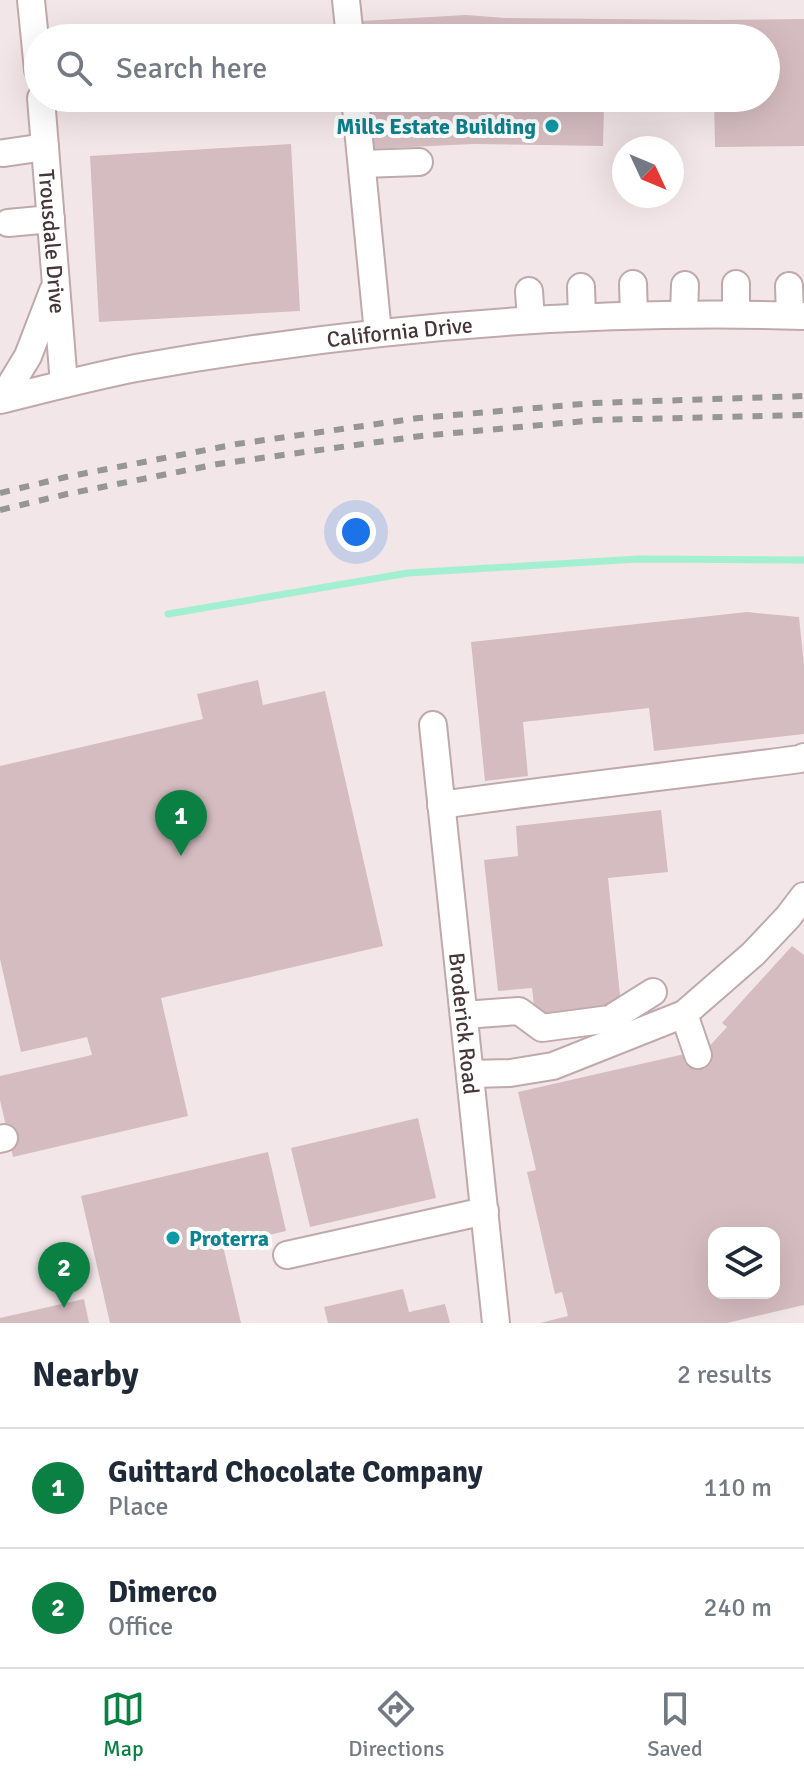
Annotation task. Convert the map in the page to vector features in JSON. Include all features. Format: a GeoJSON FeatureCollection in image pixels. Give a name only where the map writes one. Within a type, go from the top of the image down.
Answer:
{"type":"FeatureCollection","features":[{"type":"Feature","properties":{"kind":"street"},"geometry":{"type":"LineString","coordinates":[[31,0],[33,24]]}},
{"type":"Feature","properties":{"kind":"street"},"geometry":{"type":"LineString","coordinates":[[346,0],[349,24]]}},
{"type":"Feature","properties":{"kind":"street","name":"Trousdale Drive"},"geometry":{"type":"LineString","coordinates":[[42,112],[64,384]]}},
{"type":"Feature","properties":{"kind":"street"},"geometry":{"type":"LineString","coordinates":[[356,112],[378,333]]}},
{"type":"Feature","properties":{"kind":"street"},"geometry":{"type":"LineString","coordinates":[[4,153],[45,147]]}},
{"type":"Feature","properties":{"kind":"street"},"geometry":{"type":"LineString","coordinates":[[362,164],[419,162]]}},
{"type":"Feature","properties":{"kind":"street"},"geometry":{"type":"LineString","coordinates":[[8,223],[51,219]]}},
{"type":"Feature","properties":{"kind":"street"},"geometry":{"type":"LineString","coordinates":[[1,399],[28,356],[56,284]]}},
{"type":"Feature","properties":{"kind":"street"},"geometry":{"type":"LineString","coordinates":[[633,284],[634,315]]}},
{"type":"Feature","properties":{"kind":"street"},"geometry":{"type":"LineString","coordinates":[[736,284],[736,314]]}},
{"type":"Feature","properties":{"kind":"street"},"geometry":{"type":"LineString","coordinates":[[684,314],[685,285]]}},
{"type":"Feature","properties":{"kind":"street"},"geometry":{"type":"LineString","coordinates":[[789,286],[797,315]]}},
{"type":"Feature","properties":{"kind":"street"},"geometry":{"type":"LineString","coordinates":[[581,287],[582,317]]}},
{"type":"Feature","properties":{"kind":"street"},"geometry":{"type":"LineString","coordinates":[[529,291],[531,320]]}},
{"type":"Feature","properties":{"kind":"street","name":"California Drive"},"geometry":{"type":"LineString","coordinates":[[1,399],[133,369],[378,333],[582,317],[797,315]]}},
{"type":"Feature","properties":{"kind":"street","name":"Broderick Road"},"geometry":{"type":"LineString","coordinates":[[433,725],[485,1211],[478,1260],[496,1323]]}},
{"type":"Feature","properties":{"kind":"street"},"geometry":{"type":"LineString","coordinates":[[441,805],[804,757]]}},
{"type":"Feature","properties":{"kind":"street"},"geometry":{"type":"LineString","coordinates":[[470,1074],[510,1073],[553,1066],[684,1014],[799,915]]}},
{"type":"Feature","properties":{"kind":"street"},"geometry":{"type":"LineString","coordinates":[[464,1015],[519,1011],[542,1028],[610,1019],[653,992]]}},
{"type":"Feature","properties":{"kind":"street"},"geometry":{"type":"LineString","coordinates":[[684,1014],[698,1055]]}},
{"type":"Feature","properties":{"kind":"street"},"geometry":{"type":"LineString","coordinates":[[287,1255],[485,1211]]}},
{"type":"Feature","properties":{"kind":"building"},"geometry":{"type":"Polygon","coordinates":[[[466,15],[505,18],[804,19],[804,146],[715,147],[714,112],[780,112],[780,24],[361,24],[361,21],[466,15]]]}},
{"type":"Feature","properties":{"kind":"building"},"geometry":{"type":"Polygon","coordinates":[[[366,112],[604,112],[603,146],[473,144],[368,149],[366,112]]]}},
{"type":"Feature","properties":{"kind":"building"},"geometry":{"type":"Polygon","coordinates":[[[291,144],[300,311],[99,322],[90,156],[291,144]]]}},
{"type":"Feature","properties":{"kind":"building"},"geometry":{"type":"Polygon","coordinates":[[[747,612],[799,617],[804,665],[804,734],[654,751],[649,708],[523,722],[528,776],[485,781],[471,642],[747,612]]]}},
{"type":"Feature","properties":{"kind":"building"},"geometry":{"type":"Polygon","coordinates":[[[258,680],[263,705],[325,691],[383,946],[161,998],[188,1116],[13,1157],[0,1100],[0,1076],[92,1055],[87,1037],[21,1052],[0,959],[0,766],[203,719],[197,694],[258,680]]]}},
{"type":"Feature","properties":{"kind":"building"},"geometry":{"type":"Polygon","coordinates":[[[661,810],[668,872],[608,878],[621,1005],[535,1015],[532,988],[498,991],[484,860],[518,856],[516,826],[661,810]]]}},
{"type":"Feature","properties":{"kind":"building"},"geometry":{"type":"Polygon","coordinates":[[[792,946],[804,955],[804,1305],[727,1323],[540,1323],[568,1316],[562,1292],[555,1294],[527,1172],[536,1170],[518,1092],[689,1053],[702,1054],[727,1027],[722,1023],[792,946]]]}},
{"type":"Feature","properties":{"kind":"building"},"geometry":{"type":"Polygon","coordinates":[[[418,1118],[436,1198],[310,1227],[291,1148],[418,1118]]]}},
{"type":"Feature","properties":{"kind":"building","name":"Proterra"},"geometry":{"type":"Polygon","coordinates":[[[268,1152],[286,1231],[223,1246],[241,1323],[110,1323],[81,1196],[268,1152]]]}},
{"type":"Feature","properties":{"kind":"building"},"geometry":{"type":"Polygon","coordinates":[[[403,1289],[409,1312],[445,1304],[450,1323],[328,1323],[324,1307],[403,1289]]]}},
{"type":"Feature","properties":{"kind":"building"},"geometry":{"type":"Polygon","coordinates":[[[84,1299],[89,1323],[0,1323],[0,1318],[84,1299]]]}},
{"type":"Feature","properties":{"kind":"waterway"},"geometry":{"type":"LineString","coordinates":[[168,614],[408,573],[638,559],[804,560]]}},
{"type":"Feature","properties":{"kind":"railway"},"geometry":{"type":"LineString","coordinates":[[0,493],[237,444],[419,418],[594,403],[804,396]]}},
{"type":"Feature","properties":{"kind":"railway"},"geometry":{"type":"LineString","coordinates":[[0,510],[218,464],[421,436],[596,420],[804,415]]}},
{"type":"Feature","properties":{"kind":"place","name":"Mills Estate Building"},"geometry":{"type":"Point","coordinates":[552,126]}},
{"type":"Feature","properties":{"kind":"place","name":"Guittard Chocolate Company"},"geometry":{"type":"Point","coordinates":[181,856]}},
{"type":"Feature","properties":{"kind":"place","name":"Proterra"},"geometry":{"type":"Point","coordinates":[173,1238]}},
{"type":"Feature","properties":{"kind":"place","name":"Dimerco"},"geometry":{"type":"Point","coordinates":[64,1308]}}]}
